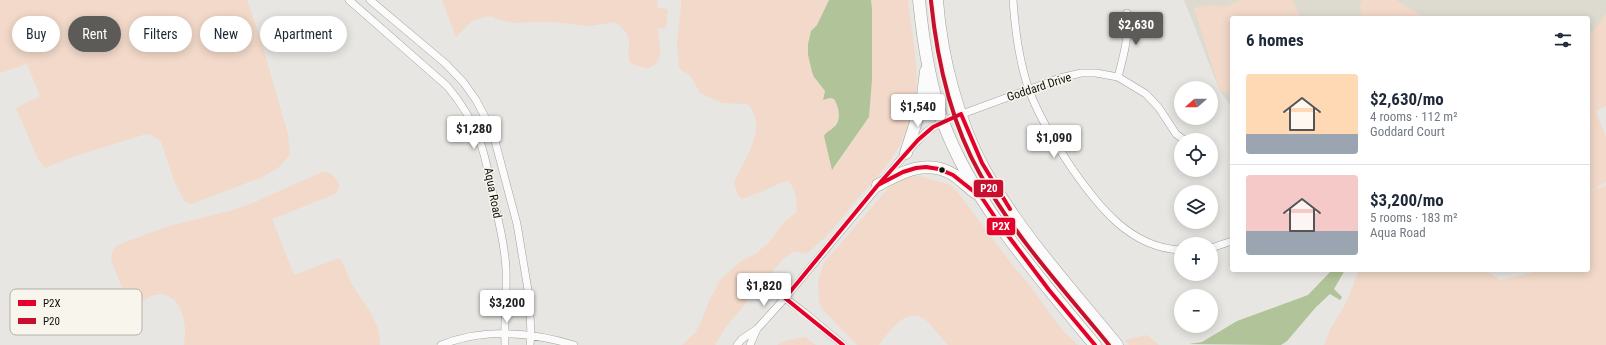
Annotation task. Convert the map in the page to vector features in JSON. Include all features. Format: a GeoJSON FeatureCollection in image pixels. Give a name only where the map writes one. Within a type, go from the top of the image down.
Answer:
{"type":"FeatureCollection","features":[{"type":"Feature","properties":{"kind":"main road"},"geometry":{"type":"LineString","coordinates":[[919,0],[927,62],[943,121],[962,161],[982,198],[1003,229],[1049,290],[1095,345]]}},
{"type":"Feature","properties":{"kind":"main road"},"geometry":{"type":"LineString","coordinates":[[937,0],[938,20],[944,57],[961,114],[974,149],[996,190],[1028,236],[1117,345]]}},
{"type":"Feature","properties":{"kind":"main road"},"geometry":{"type":"LineString","coordinates":[[906,153],[922,103],[927,62]]}},
{"type":"Feature","properties":{"kind":"main road"},"geometry":{"type":"LineString","coordinates":[[878,185],[903,172],[926,167],[939,169],[953,175],[982,198]]}},
{"type":"Feature","properties":{"kind":"street","name":"Aqua Road"},"geometry":{"type":"LineString","coordinates":[[349,0],[447,86],[459,100],[471,120],[486,158],[506,267],[505,345]]}},
{"type":"Feature","properties":{"kind":"street","name":"Aqua Road"},"geometry":{"type":"LineString","coordinates":[[370,0],[446,64],[464,83],[476,100],[486,119],[495,141],[517,224],[527,280],[531,334],[530,345]]}},
{"type":"Feature","properties":{"kind":"street"},"geometry":{"type":"LineString","coordinates":[[1013,0],[1020,51],[1029,89],[1043,120],[1061,153],[1086,188],[1108,214],[1128,231],[1156,246],[1174,249]]}},
{"type":"Feature","properties":{"kind":"street"},"geometry":{"type":"LineString","coordinates":[[1118,77],[1127,46],[1127,13]]}},
{"type":"Feature","properties":{"kind":"street","name":"Goddard Drive"},"geometry":{"type":"LineString","coordinates":[[757,328],[785,298],[906,153],[926,132],[943,121],[1060,78],[1081,73],[1104,74],[1118,77],[1146,94],[1159,108],[1175,133]]}},
{"type":"Feature","properties":{"kind":"street"},"geometry":{"type":"LineString","coordinates":[[1218,246],[1230,242]]}},
{"type":"Feature","properties":{"kind":"street"},"geometry":{"type":"LineString","coordinates":[[785,298],[805,312],[843,345]]}},
{"type":"Feature","properties":{"kind":"street"},"geometry":{"type":"LineString","coordinates":[[737,345],[742,339],[757,328]]}},
{"type":"Feature","properties":{"kind":"street"},"geometry":{"type":"LineString","coordinates":[[750,345],[757,328]]}},
{"type":"Feature","properties":{"kind":"street"},"geometry":{"type":"LineString","coordinates":[[441,345],[476,336],[505,334],[531,334],[552,338],[574,345]]}},
{"type":"Feature","properties":{"kind":"shaded area"},"geometry":{"type":"Polygon","coordinates":[[[0,0],[247,0],[260,37],[260,52],[264,52],[288,134],[290,152],[288,157],[278,168],[262,177],[192,204],[185,202],[175,183],[161,142],[152,135],[146,134],[69,158],[45,168],[38,159],[16,108],[40,96],[27,64],[0,73],[0,0]]]}},
{"type":"Feature","properties":{"kind":"shaded area"},"geometry":{"type":"Polygon","coordinates":[[[442,0],[657,0],[658,8],[668,9],[666,29],[658,28],[660,55],[655,64],[649,68],[639,67],[630,61],[628,37],[623,28],[615,22],[590,26],[553,22],[516,23],[500,20],[492,16],[472,21],[456,37],[442,0]]]}},
{"type":"Feature","properties":{"kind":"shaded area"},"geometry":{"type":"Polygon","coordinates":[[[681,0],[829,0],[817,25],[811,32],[808,44],[810,65],[816,80],[825,91],[823,100],[830,98],[834,99],[839,110],[839,115],[835,124],[825,138],[830,157],[830,166],[835,167],[869,117],[872,80],[871,0],[908,0],[915,58],[916,93],[913,111],[907,129],[890,161],[834,228],[814,248],[806,254],[794,251],[783,259],[725,328],[715,345],[682,345],[695,333],[708,303],[721,279],[741,261],[756,254],[768,244],[784,222],[796,213],[797,205],[795,192],[788,181],[742,199],[738,196],[734,182],[749,154],[753,143],[756,132],[756,121],[753,112],[747,104],[722,103],[700,93],[692,78],[679,67],[677,44],[681,0]]]}},
{"type":"Feature","properties":{"kind":"shaded area"},"geometry":{"type":"Polygon","coordinates":[[[829,0],[871,0],[872,9],[872,80],[869,117],[832,170],[824,136],[837,124],[839,113],[834,99],[830,98],[823,100],[825,91],[814,77],[808,55],[808,44],[811,31],[817,25],[829,0]]]}},
{"type":"Feature","properties":{"kind":"shaded area"},"geometry":{"type":"Polygon","coordinates":[[[1184,0],[1606,0],[1606,29],[1590,47],[1590,16],[1230,16],[1230,105],[1220,91],[1218,81],[1216,81],[1184,0]]]}},
{"type":"Feature","properties":{"kind":"shaded area"},"geometry":{"type":"Polygon","coordinates":[[[1240,0],[1293,0],[1299,16],[1230,16],[1230,94],[1220,91],[1194,8],[1206,5],[1227,6],[1240,0]]]}},
{"type":"Feature","properties":{"kind":"shaded area"},"geometry":{"type":"Polygon","coordinates":[[[1362,0],[1396,0],[1422,16],[1361,16],[1360,4],[1362,0]]]}},
{"type":"Feature","properties":{"kind":"shaded area"},"geometry":{"type":"Polygon","coordinates":[[[1606,14],[1606,106],[1596,111],[1606,137],[1606,182],[1591,191],[1606,186],[1606,345],[1324,345],[1331,328],[1347,301],[1358,272],[1488,272],[1500,280],[1534,272],[1590,272],[1590,34],[1606,14]]]}},
{"type":"Feature","properties":{"kind":"shaded area"},"geometry":{"type":"Polygon","coordinates":[[[322,172],[330,173],[335,178],[339,188],[335,194],[272,219],[294,275],[339,258],[341,260],[354,288],[374,319],[380,336],[380,345],[184,345],[184,320],[179,307],[174,300],[162,294],[155,295],[142,302],[142,289],[122,289],[111,260],[113,250],[118,245],[166,227],[233,210],[253,203],[322,172]]]}},
{"type":"Feature","properties":{"kind":"shaded area"},"geometry":{"type":"Polygon","coordinates":[[[919,176],[951,185],[1031,287],[1055,321],[1078,345],[948,345],[924,319],[917,316],[910,316],[904,318],[898,323],[879,345],[857,345],[824,311],[819,302],[818,280],[824,263],[890,186],[904,179],[919,176]]]}},
{"type":"Feature","properties":{"kind":"shaded area"},"geometry":{"type":"Polygon","coordinates":[[[1330,272],[1344,272],[1334,289],[1342,297],[1340,300],[1330,294],[1316,307],[1287,341],[1281,345],[1189,344],[1202,342],[1237,321],[1308,295],[1330,272]]]}},
{"type":"Feature","properties":{"kind":"shaded area"},"geometry":{"type":"Polygon","coordinates":[[[1147,335],[1159,345],[1129,345],[1125,340],[1147,335]]]}},
{"type":"Feature","properties":{"kind":"shaded area"},"geometry":{"type":"Polygon","coordinates":[[[805,337],[816,345],[777,345],[785,341],[805,337]]]}},
{"type":"Feature","properties":{"kind":"transit line","name":"P20"},"geometry":{"type":"LineString","coordinates":[[931,1],[937,45],[946,90],[961,133],[980,174],[1024,241],[1109,345]]}},
{"type":"Feature","properties":{"kind":"transit line","name":"P2X"},"geometry":{"type":"LineString","coordinates":[[961,114],[982,163],[1010,209]]}},
{"type":"Feature","properties":{"kind":"transit line","name":"P2X"},"geometry":{"type":"LineString","coordinates":[[785,298],[878,185],[918,140],[933,127],[961,114]]}},
{"type":"Feature","properties":{"kind":"transit line","name":"P2X"},"geometry":{"type":"LineString","coordinates":[[878,185],[903,172],[916,168],[926,167],[939,169],[953,175],[982,198],[1003,229],[1049,290],[1095,345]]}},
{"type":"Feature","properties":{"kind":"transit line","name":"P2X"},"geometry":{"type":"LineString","coordinates":[[785,298],[843,345]]}}]}
